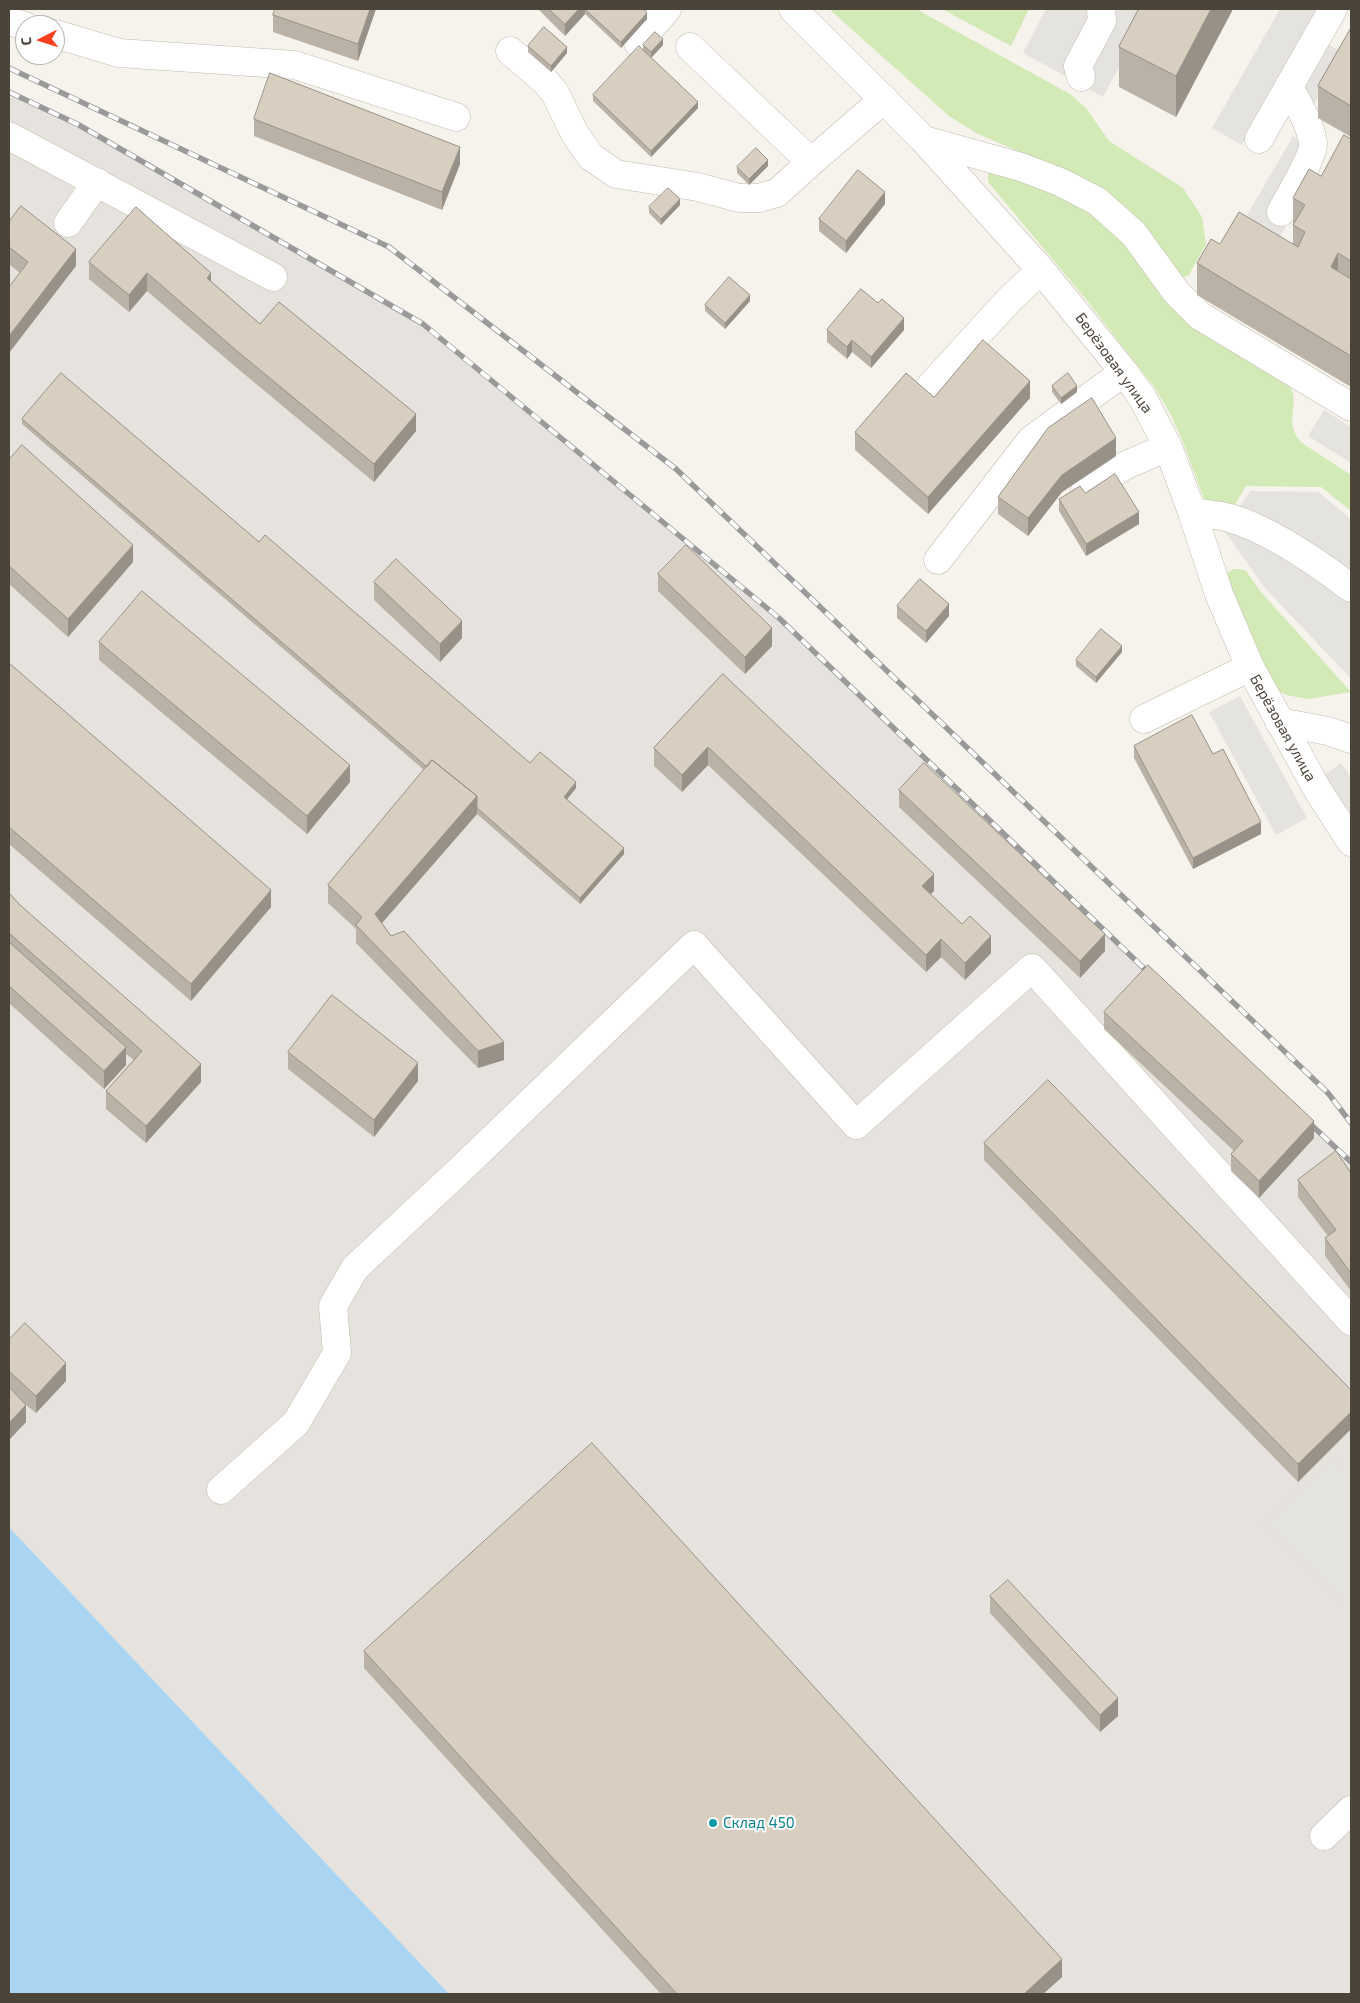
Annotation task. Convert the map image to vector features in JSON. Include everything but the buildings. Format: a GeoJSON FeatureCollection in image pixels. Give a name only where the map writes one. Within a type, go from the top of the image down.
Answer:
{"type":"FeatureCollection","features":[{"type":"Feature","properties":{"kind":"street"},"geometry":{"type":"LineString","coordinates":[[638,43],[667,9]]}},
{"type":"Feature","properties":{"kind":"street","name":"Берёзовая улица"},"geometry":{"type":"LineString","coordinates":[[794,9],[924,140],[1041,270],[1124,372],[1152,414],[1168,447],[1219,594],[1250,667],[1317,790],[1351,842]]}},
{"type":"Feature","properties":{"kind":"street"},"geometry":{"type":"LineString","coordinates":[[1081,77],[1078,66],[1102,21],[1101,9]]}},
{"type":"Feature","properties":{"kind":"street"},"geometry":{"type":"LineString","coordinates":[[1259,139],[1333,9]]}},
{"type":"Feature","properties":{"kind":"street"},"geometry":{"type":"LineString","coordinates":[[65,37],[119,53],[295,65],[456,117]]}},
{"type":"Feature","properties":{"kind":"street"},"geometry":{"type":"LineString","coordinates":[[690,46],[811,162]]}},
{"type":"Feature","properties":{"kind":"street"},"geometry":{"type":"LineString","coordinates":[[510,51],[545,81],[555,94],[575,134],[591,157],[616,174],[698,187],[739,198],[760,198],[777,193],[884,99]]}},
{"type":"Feature","properties":{"kind":"street"},"geometry":{"type":"LineString","coordinates":[[1281,212],[1310,156],[1313,144],[1310,131],[1289,86]]}},
{"type":"Feature","properties":{"kind":"street"},"geometry":{"type":"LineString","coordinates":[[9,136],[273,277]]}},
{"type":"Feature","properties":{"kind":"street"},"geometry":{"type":"LineString","coordinates":[[924,140],[1021,167],[1060,182],[1097,201],[1134,234],[1176,292],[1200,316],[1351,407]]}},
{"type":"Feature","properties":{"kind":"street"},"geometry":{"type":"LineString","coordinates":[[68,223],[97,182]]}},
{"type":"Feature","properties":{"kind":"street"},"geometry":{"type":"LineString","coordinates":[[925,392],[1010,299],[1041,270]]}},
{"type":"Feature","properties":{"kind":"street"},"geometry":{"type":"LineString","coordinates":[[938,560],[1031,440],[1124,372]]}},
{"type":"Feature","properties":{"kind":"street"},"geometry":{"type":"LineString","coordinates":[[1086,490],[1126,465],[1168,447]]}},
{"type":"Feature","properties":{"kind":"street"},"geometry":{"type":"LineString","coordinates":[[1192,512],[1231,519],[1266,534],[1299,551],[1351,588]]}},
{"type":"Feature","properties":{"kind":"street"},"geometry":{"type":"LineString","coordinates":[[1144,719],[1250,667]]}},
{"type":"Feature","properties":{"kind":"street"},"geometry":{"type":"LineString","coordinates":[[1279,722],[1328,731],[1351,739]]}},
{"type":"Feature","properties":{"kind":"street"},"geometry":{"type":"LineString","coordinates":[[221,1490],[296,1423],[337,1353],[333,1306],[355,1268],[450,1180],[694,944],[856,1125],[1032,968],[1351,1321]]}},
{"type":"Feature","properties":{"kind":"street"},"geometry":{"type":"LineString","coordinates":[[1324,1836],[1351,1810]]}},
{"type":"Feature","properties":{"kind":"shaded area"},"geometry":{"type":"Polygon","coordinates":[[[1046,9],[1150,9],[1103,97],[1023,53],[1046,9]]]}},
{"type":"Feature","properties":{"kind":"shaded area"},"geometry":{"type":"Polygon","coordinates":[[[1280,9],[1319,9],[1242,145],[1212,128],[1280,9]]]}},
{"type":"Feature","properties":{"kind":"shaded area"},"geometry":{"type":"Polygon","coordinates":[[[1325,43],[1343,52],[1313,106],[1295,96],[1325,43]]]}},
{"type":"Feature","properties":{"kind":"shaded area"},"geometry":{"type":"Polygon","coordinates":[[[9,92],[79,125],[423,324],[779,618],[1100,927],[1351,1162],[1351,1994],[449,1994],[9,1527],[9,92]]]}},
{"type":"Feature","properties":{"kind":"shaded area"},"geometry":{"type":"Polygon","coordinates":[[[1293,136],[1326,156],[1277,242],[1243,222],[1293,136]]]}},
{"type":"Feature","properties":{"kind":"shaded area"},"geometry":{"type":"Polygon","coordinates":[[[1324,410],[1351,427],[1351,463],[1308,436],[1324,410]]]}},
{"type":"Feature","properties":{"kind":"shaded area"},"geometry":{"type":"Polygon","coordinates":[[[1251,491],[1318,492],[1351,519],[1351,679],[1265,588],[1223,529],[1251,491]]]}},
{"type":"Feature","properties":{"kind":"shaded area"},"geometry":{"type":"Polygon","coordinates":[[[1240,696],[1307,818],[1276,835],[1209,712],[1240,696]]]}},
{"type":"Feature","properties":{"kind":"shaded area"},"geometry":{"type":"Polygon","coordinates":[[[1341,763],[1351,777],[1351,814],[1323,776],[1341,763]]]}},
{"type":"Feature","properties":{"kind":"shaded area"},"geometry":{"type":"Polygon","coordinates":[[[1335,1456],[1351,1477],[1351,1607],[1262,1524],[1335,1456]]]}},
{"type":"Feature","properties":{"kind":"green space"},"geometry":{"type":"Polygon","coordinates":[[[829,9],[916,9],[1070,94],[1086,108],[1109,141],[1183,188],[1202,217],[1206,244],[1189,275],[1183,277],[1176,273],[1066,172],[978,134],[949,116],[829,9]]]}},
{"type":"Feature","properties":{"kind":"green space"},"geometry":{"type":"Polygon","coordinates":[[[942,9],[1029,9],[1011,46],[942,9]]]}},
{"type":"Feature","properties":{"kind":"green space"},"geometry":{"type":"Polygon","coordinates":[[[988,172],[1014,175],[1089,209],[1286,380],[1293,397],[1292,419],[1296,435],[1302,443],[1351,475],[1351,511],[1321,487],[1246,486],[1233,508],[1208,505],[1171,415],[1155,388],[1085,298],[988,182],[988,172]]]}},
{"type":"Feature","properties":{"kind":"green space"},"geometry":{"type":"Polygon","coordinates":[[[1234,569],[1246,571],[1261,592],[1351,692],[1308,699],[1286,695],[1271,686],[1258,665],[1226,574],[1234,569]]]}},
{"type":"Feature","properties":{"kind":"water"},"geometry":{"type":"Polygon","coordinates":[[[9,1527],[449,1994],[9,1994],[9,1527]]]}},
{"type":"Feature","properties":{"kind":"railway"},"geometry":{"type":"LineString","coordinates":[[9,68],[389,247],[676,469],[1328,1093],[1351,1123]]}},
{"type":"Feature","properties":{"kind":"railway"},"geometry":{"type":"LineString","coordinates":[[9,92],[79,125],[423,324],[779,618],[1155,979]]}},
{"type":"Feature","properties":{"kind":"railway"},"geometry":{"type":"LineString","coordinates":[[1305,1119],[1351,1162]]}},
{"type":"Feature","properties":{"kind":"place","name":"Склад 450"},"geometry":{"type":"Point","coordinates":[713,1823]}}]}
